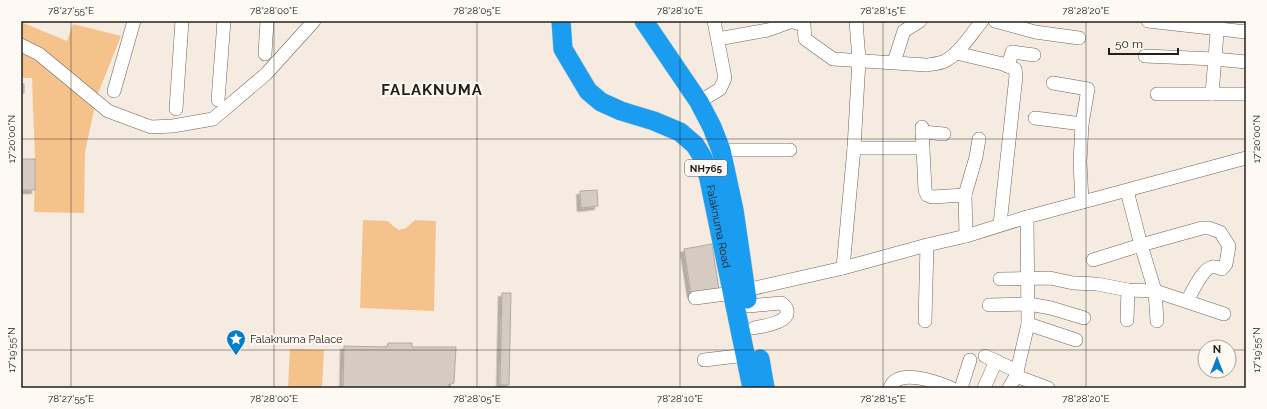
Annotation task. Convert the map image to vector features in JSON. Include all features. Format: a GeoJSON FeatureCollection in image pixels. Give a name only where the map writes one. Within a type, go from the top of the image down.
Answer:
{"type":"FeatureCollection","features":[{"type":"Feature","properties":{"kind":"highway","name":"Falaknuma Road"},"geometry":{"type":"LineString","coordinates":[[561,21],[563,49],[588,91],[601,102],[621,111],[654,121],[680,132],[695,145],[703,158],[742,297],[754,328],[765,388]]}},
{"type":"Feature","properties":{"kind":"highway","name":"Falaknuma Road"},"geometry":{"type":"LineString","coordinates":[[644,21],[699,102],[712,127],[721,150],[734,210],[746,356],[752,388]]}},
{"type":"Feature","properties":{"kind":"street"},"geometry":{"type":"LineString","coordinates":[[114,91],[134,21]]}},
{"type":"Feature","properties":{"kind":"street"},"geometry":{"type":"LineString","coordinates":[[176,109],[182,21]]}},
{"type":"Feature","properties":{"kind":"street"},"geometry":{"type":"LineString","coordinates":[[218,100],[224,21]]}},
{"type":"Feature","properties":{"kind":"street"},"geometry":{"type":"LineString","coordinates":[[265,54],[267,21]]}},
{"type":"Feature","properties":{"kind":"street"},"geometry":{"type":"LineString","coordinates":[[21,45],[39,54],[108,111],[151,127],[174,126],[213,119],[266,74],[314,21]]}},
{"type":"Feature","properties":{"kind":"street"},"geometry":{"type":"LineString","coordinates":[[699,102],[720,89],[725,78],[714,21]]}},
{"type":"Feature","properties":{"kind":"street"},"geometry":{"type":"LineString","coordinates":[[718,39],[768,30],[790,21],[804,25],[805,39],[833,59],[926,65],[945,61],[956,53],[982,21]]}},
{"type":"Feature","properties":{"kind":"street"},"geometry":{"type":"LineString","coordinates":[[843,268],[854,148],[859,60],[856,21]]}},
{"type":"Feature","properties":{"kind":"street"},"geometry":{"type":"LineString","coordinates":[[894,62],[904,31],[920,21]]}},
{"type":"Feature","properties":{"kind":"street"},"geometry":{"type":"LineString","coordinates":[[995,21],[1035,32],[1079,38]]}},
{"type":"Feature","properties":{"kind":"street"},"geometry":{"type":"LineString","coordinates":[[1148,21],[1218,25],[1246,32]]}},
{"type":"Feature","properties":{"kind":"street"},"geometry":{"type":"LineString","coordinates":[[1212,94],[1218,25]]}},
{"type":"Feature","properties":{"kind":"street"},"geometry":{"type":"LineString","coordinates":[[1008,66],[1012,52],[1034,54]]}},
{"type":"Feature","properties":{"kind":"street"},"geometry":{"type":"LineString","coordinates":[[956,53],[1015,69],[1016,76],[1000,224]]}},
{"type":"Feature","properties":{"kind":"street"},"geometry":{"type":"LineString","coordinates":[[1145,56],[1246,62]]}},
{"type":"Feature","properties":{"kind":"street"},"geometry":{"type":"LineString","coordinates":[[1053,83],[1088,89],[1082,124],[1080,162],[1082,202]]}},
{"type":"Feature","properties":{"kind":"street"},"geometry":{"type":"LineString","coordinates":[[1157,94],[1246,94]]}},
{"type":"Feature","properties":{"kind":"street"},"geometry":{"type":"LineString","coordinates":[[1035,118],[1082,124]]}},
{"type":"Feature","properties":{"kind":"street"},"geometry":{"type":"LineString","coordinates":[[944,134],[922,130],[925,190],[927,195],[932,197],[965,195]]}},
{"type":"Feature","properties":{"kind":"street"},"geometry":{"type":"LineString","coordinates":[[966,236],[965,195],[976,157],[979,139]]}},
{"type":"Feature","properties":{"kind":"street"},"geometry":{"type":"LineString","coordinates":[[854,148],[923,148]]}},
{"type":"Feature","properties":{"kind":"street"},"geometry":{"type":"LineString","coordinates":[[721,150],[790,150]]}},
{"type":"Feature","properties":{"kind":"street"},"geometry":{"type":"LineString","coordinates":[[742,297],[927,245],[966,236],[1000,224],[1246,158]]}},
{"type":"Feature","properties":{"kind":"street"},"geometry":{"type":"LineString","coordinates":[[1127,191],[1155,291],[1157,321]]}},
{"type":"Feature","properties":{"kind":"street"},"geometry":{"type":"LineString","coordinates":[[1009,388],[1016,373],[1028,324],[1027,217]]}},
{"type":"Feature","properties":{"kind":"street"},"geometry":{"type":"LineString","coordinates":[[1093,260],[1202,228],[1209,228],[1220,232],[1229,246],[1226,264],[1222,269],[1214,266],[1208,268],[1202,275],[1187,301]]}},
{"type":"Feature","properties":{"kind":"street"},"geometry":{"type":"LineString","coordinates":[[925,321],[927,245]]}},
{"type":"Feature","properties":{"kind":"street"},"geometry":{"type":"LineString","coordinates":[[1000,279],[1050,278],[1073,283],[1097,284],[1128,290],[1155,291],[1224,314]]}},
{"type":"Feature","properties":{"kind":"street"},"geometry":{"type":"LineString","coordinates":[[1127,320],[1128,290]]}},
{"type":"Feature","properties":{"kind":"street"},"geometry":{"type":"LineString","coordinates":[[695,298],[742,297],[781,303],[784,305],[788,313],[783,320],[754,328]]}},
{"type":"Feature","properties":{"kind":"street"},"geometry":{"type":"LineString","coordinates":[[989,305],[1029,304],[1051,308],[1084,318]]}},
{"type":"Feature","properties":{"kind":"street"},"geometry":{"type":"LineString","coordinates":[[1028,324],[1076,340]]}},
{"type":"Feature","properties":{"kind":"street"},"geometry":{"type":"LineString","coordinates":[[704,360],[746,356]]}},
{"type":"Feature","properties":{"kind":"street"},"geometry":{"type":"LineString","coordinates":[[984,388],[990,359],[1045,388]]}},
{"type":"Feature","properties":{"kind":"street"},"geometry":{"type":"LineString","coordinates":[[961,388],[970,360]]}},
{"type":"Feature","properties":{"kind":"street"},"geometry":{"type":"LineString","coordinates":[[890,388],[892,382],[903,377],[951,388]]}},
{"type":"Feature","properties":{"kind":"shaded area"},"geometry":{"type":"Polygon","coordinates":[[[21,22],[67,41],[73,24],[121,36],[97,96],[85,152],[84,213],[34,212],[35,159],[32,78],[21,78],[21,22]]]}},
{"type":"Feature","properties":{"kind":"shaded area"},"geometry":{"type":"Polygon","coordinates":[[[363,220],[388,221],[399,230],[406,228],[415,220],[436,221],[434,311],[360,308],[363,220]]]}},
{"type":"Feature","properties":{"kind":"shaded area"},"geometry":{"type":"Polygon","coordinates":[[[290,349],[324,350],[322,388],[288,388],[290,349]]]}},
{"type":"Feature","properties":{"kind":"building"},"geometry":{"type":"Polygon","coordinates":[[[21,84],[24,84],[24,93],[21,93],[21,84]]]}},
{"type":"Feature","properties":{"kind":"building"},"geometry":{"type":"Polygon","coordinates":[[[21,159],[35,159],[35,190],[21,190],[21,159]]]}},
{"type":"Feature","properties":{"kind":"building"},"geometry":{"type":"Polygon","coordinates":[[[597,190],[598,206],[581,208],[580,191],[597,190]]]}},
{"type":"Feature","properties":{"kind":"building"},"geometry":{"type":"Polygon","coordinates":[[[712,244],[719,290],[691,295],[684,249],[712,244]]]}},
{"type":"Feature","properties":{"kind":"building"},"geometry":{"type":"Polygon","coordinates":[[[502,293],[511,293],[509,385],[500,385],[502,293]]]}},
{"type":"Feature","properties":{"kind":"building"},"geometry":{"type":"Polygon","coordinates":[[[388,343],[412,343],[412,347],[456,347],[454,383],[448,385],[448,388],[343,388],[344,346],[387,347],[388,343]]]}},
{"type":"Feature","properties":{"kind":"place","name":"Falaknuma Palace"},"geometry":{"type":"Point","coordinates":[236,356]}},
{"type":"Feature","properties":{"kind":"district","name":"FALAKNUMA"},"geometry":{"type":"Point","coordinates":[432,90]}}]}
